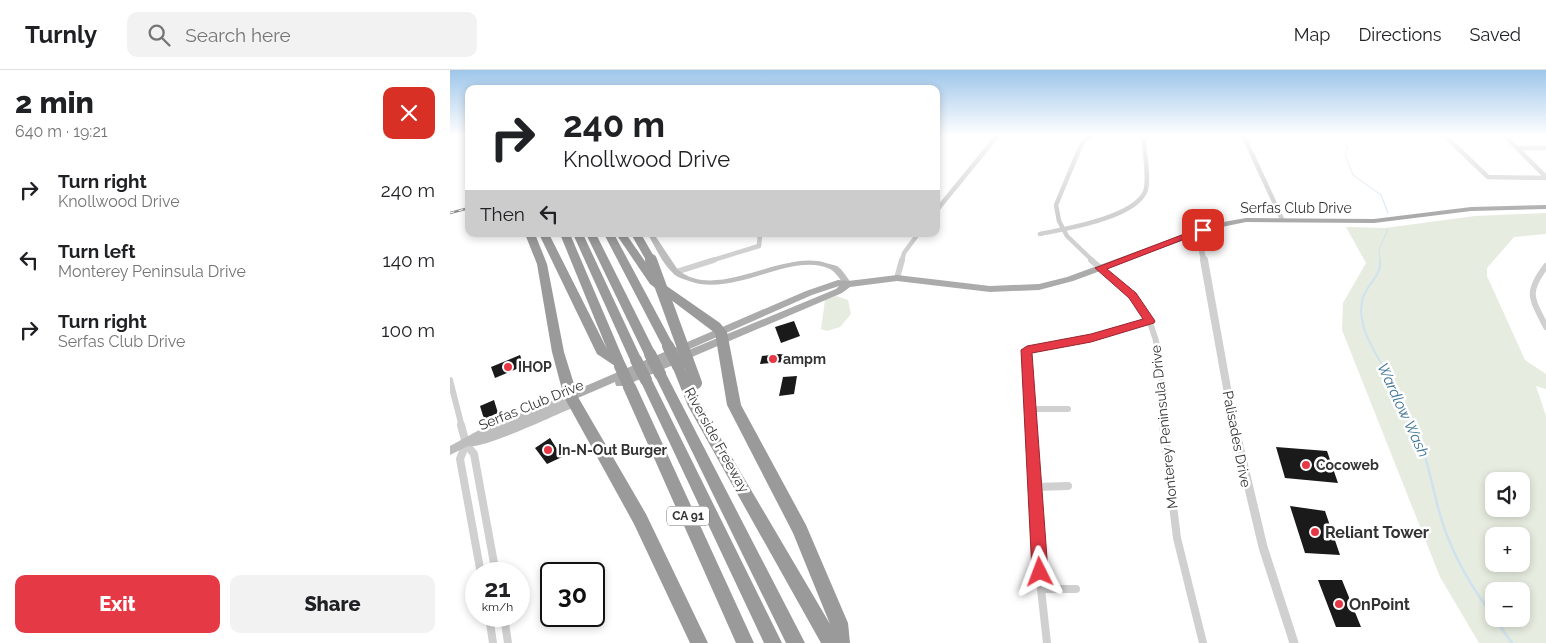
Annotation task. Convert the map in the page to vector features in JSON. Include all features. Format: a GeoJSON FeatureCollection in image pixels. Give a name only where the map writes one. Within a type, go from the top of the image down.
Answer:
{"type":"FeatureCollection","features":[{"type":"Feature","properties":{"kind":"highway"},"geometry":{"type":"LineString","coordinates":[[531,237],[542,264],[558,352],[573,400],[640,518],[699,643]]}},
{"type":"Feature","properties":{"kind":"highway"},"geometry":{"type":"LineString","coordinates":[[545,237],[601,351],[619,364]]}},
{"type":"Feature","properties":{"kind":"highway","name":"CA 91"},"geometry":{"type":"LineString","coordinates":[[565,237],[619,364],[745,643]]}},
{"type":"Feature","properties":{"kind":"highway"},"geometry":{"type":"LineString","coordinates":[[579,237],[636,360],[653,377],[796,643]]}},
{"type":"Feature","properties":{"kind":"highway"},"geometry":{"type":"LineString","coordinates":[[592,237],[650,354],[653,377],[774,643]]}},
{"type":"Feature","properties":{"kind":"highway","name":"Riverside Freeway"},"geometry":{"type":"LineString","coordinates":[[611,237],[668,346],[696,406],[831,643]]}},
{"type":"Feature","properties":{"kind":"highway"},"geometry":{"type":"LineString","coordinates":[[623,237],[654,282],[716,326],[721,336],[734,405],[800,530],[839,623],[841,643]]}},
{"type":"Feature","properties":{"kind":"highway"},"geometry":{"type":"LineString","coordinates":[[638,237],[651,260],[696,383],[696,406]]}},
{"type":"Feature","properties":{"kind":"main road","name":"Serfas Club Drive"},"geometry":{"type":"LineString","coordinates":[[450,450],[486,440],[721,336],[839,291],[848,284],[897,278],[990,288],[1020,289],[1056,284],[1230,222],[1282,219],[1374,221],[1481,209],[1546,207]]}},
{"type":"Feature","properties":{"kind":"main road"},"geometry":{"type":"LineString","coordinates":[[653,237],[676,272],[687,279],[712,283],[747,278],[796,263],[816,263],[838,270],[848,284]]}},
{"type":"Feature","properties":{"kind":"street"},"geometry":{"type":"LineString","coordinates":[[940,207],[976,162]]}},
{"type":"Feature","properties":{"kind":"street","name":"Monterey Peninsula Drive"},"geometry":{"type":"LineString","coordinates":[[1074,162],[1056,205],[1055,215],[1062,229],[1100,268],[1132,296],[1150,321],[1158,347],[1171,503],[1187,586],[1203,643]]}},
{"type":"Feature","properties":{"kind":"street"},"geometry":{"type":"LineString","coordinates":[[1040,234],[1126,209],[1140,200],[1145,191],[1144,162]]}},
{"type":"Feature","properties":{"kind":"street"},"geometry":{"type":"LineString","coordinates":[[1255,162],[1282,219]]}},
{"type":"Feature","properties":{"kind":"street"},"geometry":{"type":"LineString","coordinates":[[1472,162],[1488,177],[1546,177]]}},
{"type":"Feature","properties":{"kind":"street"},"geometry":{"type":"LineString","coordinates":[[1531,162],[1546,177]]}},
{"type":"Feature","properties":{"kind":"street","name":"Palisades Drive"},"geometry":{"type":"LineString","coordinates":[[1192,234],[1199,240],[1203,254],[1234,432],[1250,506],[1272,580],[1294,643]]}},
{"type":"Feature","properties":{"kind":"street"},"geometry":{"type":"LineString","coordinates":[[676,272],[759,246],[760,237]]}},
{"type":"Feature","properties":{"kind":"street"},"geometry":{"type":"LineString","coordinates":[[897,278],[904,253],[916,237]]}},
{"type":"Feature","properties":{"kind":"street"},"geometry":{"type":"LineString","coordinates":[[1546,266],[1533,283],[1533,299],[1546,327]]}},
{"type":"Feature","properties":{"kind":"street"},"geometry":{"type":"LineString","coordinates":[[1047,643],[1041,589],[1032,409],[1027,350],[1091,338],[1150,321]]}},
{"type":"Feature","properties":{"kind":"street"},"geometry":{"type":"LineString","coordinates":[[450,380],[466,444],[474,454],[494,562]]}},
{"type":"Feature","properties":{"kind":"street"},"geometry":{"type":"LineString","coordinates":[[1032,409],[1068,409]]}},
{"type":"Feature","properties":{"kind":"street"},"geometry":{"type":"LineString","coordinates":[[466,444],[460,459],[479,562]]}},
{"type":"Feature","properties":{"kind":"street"},"geometry":{"type":"LineString","coordinates":[[1035,486],[1068,486]]}},
{"type":"Feature","properties":{"kind":"street"},"geometry":{"type":"LineString","coordinates":[[1041,589],[1076,589]]}},
{"type":"Feature","properties":{"kind":"street"},"geometry":{"type":"LineString","coordinates":[[491,627],[494,643]]}},
{"type":"Feature","properties":{"kind":"street"},"geometry":{"type":"LineString","coordinates":[[506,627],[508,643]]}},
{"type":"Feature","properties":{"kind":"shaded area"},"geometry":{"type":"Polygon","coordinates":[[[1546,213],[1546,234],[1514,237],[1487,268],[1487,276],[1525,360],[1546,374],[1546,389],[1536,386],[1546,416],[1546,643],[1479,643],[1440,577],[1342,330],[1343,303],[1366,263],[1346,227],[1385,228],[1475,216],[1546,213]]]}},
{"type":"Feature","properties":{"kind":"shaded area"},"geometry":{"type":"Polygon","coordinates":[[[836,296],[848,300],[851,314],[840,327],[827,331],[821,329],[825,300],[836,296]]]}},
{"type":"Feature","properties":{"kind":"building"},"geometry":{"type":"Polygon","coordinates":[[[794,321],[800,336],[781,343],[775,327],[794,321]]]}},
{"type":"Feature","properties":{"kind":"building","name":"IHOP"},"geometry":{"type":"Polygon","coordinates":[[[520,355],[524,366],[495,378],[491,367],[520,355]]]}},
{"type":"Feature","properties":{"kind":"building","name":"ampm"},"geometry":{"type":"Polygon","coordinates":[[[785,355],[784,362],[760,364],[762,356],[785,355]]]}},
{"type":"Feature","properties":{"kind":"building"},"geometry":{"type":"Polygon","coordinates":[[[797,376],[794,394],[779,396],[783,377],[797,376]]]}},
{"type":"Feature","properties":{"kind":"building"},"geometry":{"type":"Polygon","coordinates":[[[494,400],[498,413],[484,419],[480,406],[494,400]]]}},
{"type":"Feature","properties":{"kind":"building","name":"In-N-Out Burger"},"geometry":{"type":"Polygon","coordinates":[[[550,438],[562,457],[547,464],[535,448],[550,438]]]}},
{"type":"Feature","properties":{"kind":"building","name":"Cocoweb"},"geometry":{"type":"Polygon","coordinates":[[[1276,447],[1327,451],[1338,483],[1285,478],[1276,447]]]}},
{"type":"Feature","properties":{"kind":"building","name":"Reliant Tower"},"geometry":{"type":"Polygon","coordinates":[[[1290,506],[1325,511],[1340,555],[1305,553],[1290,506]]]}},
{"type":"Feature","properties":{"kind":"building","name":"OnPoint"},"geometry":{"type":"Polygon","coordinates":[[[1318,580],[1342,580],[1361,627],[1336,627],[1318,580]]]}},
{"type":"Feature","properties":{"kind":"waterway","name":"Wardlow Wash"},"geometry":{"type":"LineString","coordinates":[[1348,162],[1353,175],[1381,195],[1388,213]]}},
{"type":"Feature","properties":{"kind":"waterway","name":"Wardlow Wash"},"geometry":{"type":"LineString","coordinates":[[1380,261],[1379,250],[1388,229]]}},
{"type":"Feature","properties":{"kind":"waterway","name":"Wardlow Wash"},"geometry":{"type":"LineString","coordinates":[[1380,261],[1376,276],[1366,290],[1362,301],[1363,323],[1371,345],[1394,385],[1414,427]]}},
{"type":"Feature","properties":{"kind":"waterway","name":"Wardlow Wash"},"geometry":{"type":"LineString","coordinates":[[1413,425],[1424,452],[1446,533],[1467,577],[1485,604]]}},
{"type":"Feature","properties":{"kind":"waterway","name":"Wardlow Wash"},"geometry":{"type":"LineString","coordinates":[[1501,627],[1512,643]]}},
{"type":"Feature","properties":{"kind":"railway"},"geometry":{"type":"LineString","coordinates":[[450,213],[465,209]]}},
{"type":"Feature","properties":{"kind":"place","name":"ampm"},"geometry":{"type":"Point","coordinates":[773,359]}},
{"type":"Feature","properties":{"kind":"place","name":"IHOP"},"geometry":{"type":"Point","coordinates":[508,367]}},
{"type":"Feature","properties":{"kind":"place","name":"In-N-Out Burger"},"geometry":{"type":"Point","coordinates":[548,450]}},
{"type":"Feature","properties":{"kind":"place","name":"Cocoweb"},"geometry":{"type":"Point","coordinates":[1306,465]}},
{"type":"Feature","properties":{"kind":"place","name":"Reliant Tower"},"geometry":{"type":"Point","coordinates":[1315,532]}},
{"type":"Feature","properties":{"kind":"place","name":"OnPoint"},"geometry":{"type":"Point","coordinates":[1339,604]}},
{"type":"Feature","properties":{"kind":"route"},"geometry":{"type":"LineString","coordinates":[[1040,572],[1032,409],[1027,350],[1091,338],[1134,324],[1150,321],[1132,296],[1100,268],[1203,230]]}}]}
